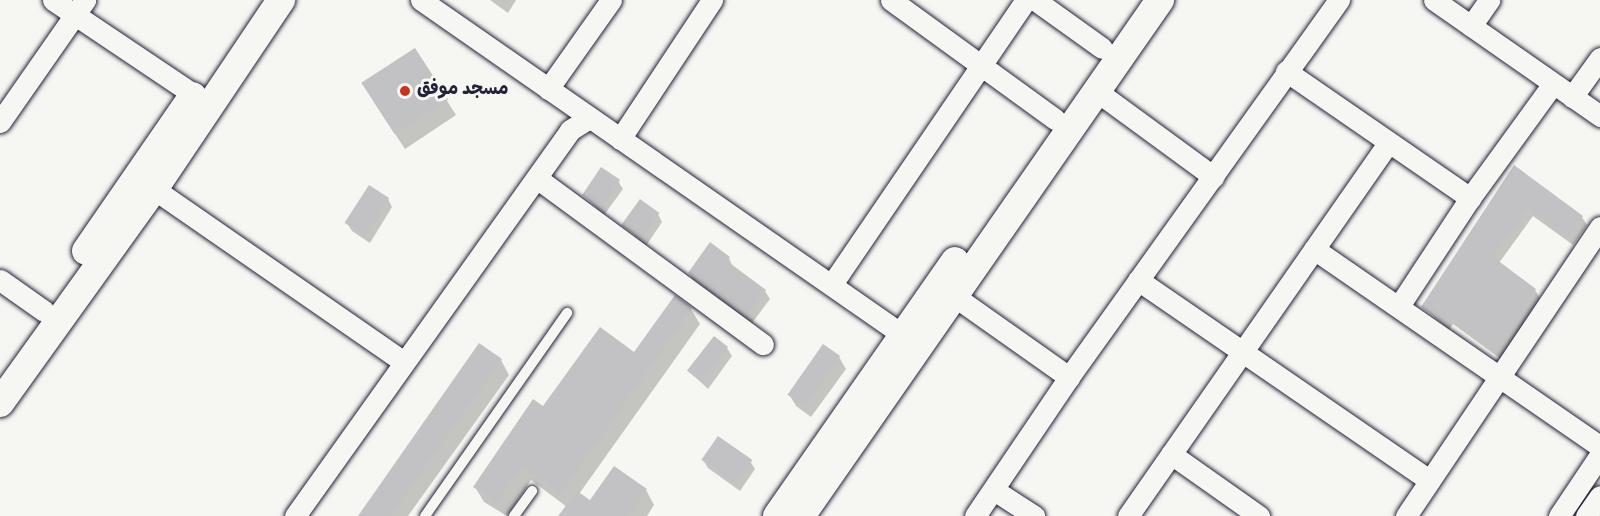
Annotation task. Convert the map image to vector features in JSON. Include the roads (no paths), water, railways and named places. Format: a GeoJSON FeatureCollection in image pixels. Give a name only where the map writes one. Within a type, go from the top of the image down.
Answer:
{"type":"FeatureCollection","features":[{"type":"Feature","properties":{"kind":"street"},"geometry":{"type":"LineString","coordinates":[[53,0],[80,8],[202,100]]}},
{"type":"Feature","properties":{"kind":"street"},"geometry":{"type":"LineString","coordinates":[[0,403],[154,189],[258,0]]}},
{"type":"Feature","properties":{"kind":"street"},"geometry":{"type":"LineString","coordinates":[[0,370],[202,100],[281,0]]}},
{"type":"Feature","properties":{"kind":"street"},"geometry":{"type":"LineString","coordinates":[[421,0],[911,340]]}},
{"type":"Feature","properties":{"kind":"street"},"geometry":{"type":"LineString","coordinates":[[548,89],[611,0]]}},
{"type":"Feature","properties":{"kind":"street"},"geometry":{"type":"LineString","coordinates":[[620,139],[712,0]]}},
{"type":"Feature","properties":{"kind":"street"},"geometry":{"type":"LineString","coordinates":[[891,0],[1055,119]]}},
{"type":"Feature","properties":{"kind":"street"},"geometry":{"type":"LineString","coordinates":[[832,284],[1026,0]]}},
{"type":"Feature","properties":{"kind":"street"},"geometry":{"type":"LineString","coordinates":[[1035,0],[1102,48]]}},
{"type":"Feature","properties":{"kind":"street"},"geometry":{"type":"LineString","coordinates":[[790,514],[911,340],[1135,0]]}},
{"type":"Feature","properties":{"kind":"street"},"geometry":{"type":"LineString","coordinates":[[911,340],[954,296],[1095,90],[1160,0]]}},
{"type":"Feature","properties":{"kind":"street"},"geometry":{"type":"LineString","coordinates":[[975,516],[1069,377],[1339,0]]}},
{"type":"Feature","properties":{"kind":"street"},"geometry":{"type":"LineString","coordinates":[[1434,0],[1552,85],[1600,116]]}},
{"type":"Feature","properties":{"kind":"street"},"geometry":{"type":"LineString","coordinates":[[1471,26],[1489,0]]}},
{"type":"Feature","properties":{"kind":"street"},"geometry":{"type":"LineString","coordinates":[[0,122],[80,8]]}},
{"type":"Feature","properties":{"kind":"street"},"geometry":{"type":"LineString","coordinates":[[1572,97],[1600,58]]}},
{"type":"Feature","properties":{"kind":"street"},"geometry":{"type":"LineString","coordinates":[[1286,71],[1387,145],[1470,198]]}},
{"type":"Feature","properties":{"kind":"street"},"geometry":{"type":"LineString","coordinates":[[1399,306],[1470,198],[1552,85]]}},
{"type":"Feature","properties":{"kind":"street"},"geometry":{"type":"LineString","coordinates":[[1095,90],[1214,177]]}},
{"type":"Feature","properties":{"kind":"street"},"geometry":{"type":"LineString","coordinates":[[295,516],[402,361],[537,179],[570,130],[589,118]]}},
{"type":"Feature","properties":{"kind":"street"},"geometry":{"type":"LineString","coordinates":[[1128,516],[1387,145]]}},
{"type":"Feature","properties":{"kind":"street"},"geometry":{"type":"LineString","coordinates":[[537,179],[763,344]]}},
{"type":"Feature","properties":{"kind":"street"},"geometry":{"type":"LineString","coordinates":[[154,189],[402,361]]}},
{"type":"Feature","properties":{"kind":"street"},"geometry":{"type":"LineString","coordinates":[[1406,516],[1501,378],[1600,227]]}},
{"type":"Feature","properties":{"kind":"street"},"geometry":{"type":"LineString","coordinates":[[1314,249],[1600,446]]}},
{"type":"Feature","properties":{"kind":"street"},"geometry":{"type":"LineString","coordinates":[[0,280],[44,310]]}},
{"type":"Feature","properties":{"kind":"street"},"geometry":{"type":"LineString","coordinates":[[1138,280],[1430,481]]}},
{"type":"Feature","properties":{"kind":"street"},"geometry":{"type":"LineString","coordinates":[[954,296],[1069,377]]}},
{"type":"Feature","properties":{"kind":"street"},"geometry":{"type":"LineString","coordinates":[[1171,454],[1255,515]]}},
{"type":"Feature","properties":{"kind":"street"},"geometry":{"type":"LineString","coordinates":[[1559,516],[1600,455]]}},
{"type":"Feature","properties":{"kind":"street"},"geometry":{"type":"LineString","coordinates":[[994,489],[1034,516]]}},
{"type":"Feature","properties":{"kind":"street"},"geometry":{"type":"LineString","coordinates":[[1586,516],[1600,496]]}},
{"type":"Feature","properties":{"kind":"lane"},"geometry":{"type":"LineString","coordinates":[[425,516],[567,313]]}},
{"type":"Feature","properties":{"kind":"lane"},"geometry":{"type":"LineString","coordinates":[[514,516],[532,490]]}},
{"type":"Feature","properties":{"kind":"place","name":"مسجد موفق"},"geometry":{"type":"Point","coordinates":[405,91]}}]}
